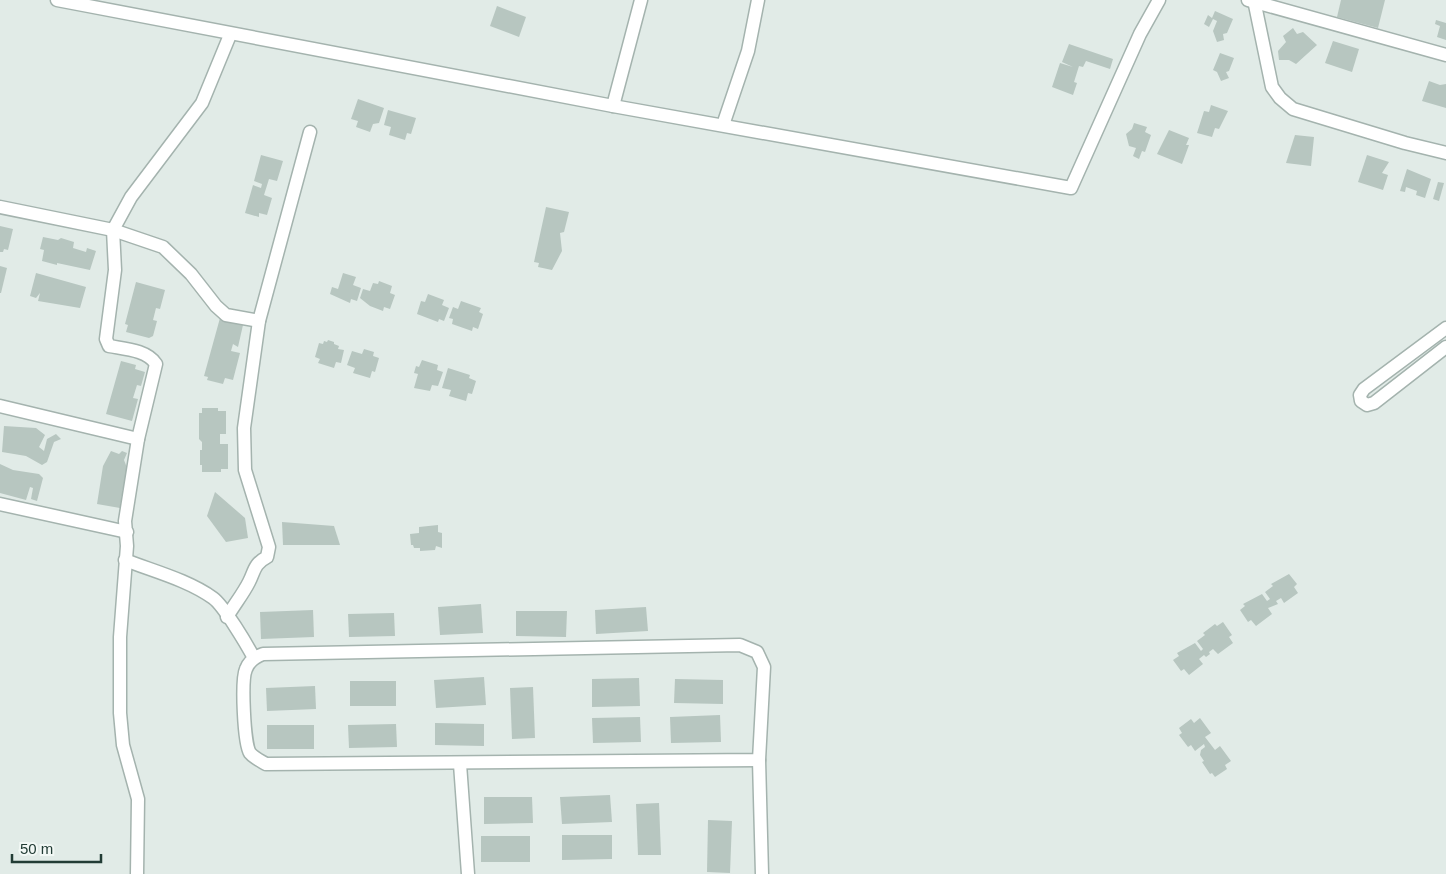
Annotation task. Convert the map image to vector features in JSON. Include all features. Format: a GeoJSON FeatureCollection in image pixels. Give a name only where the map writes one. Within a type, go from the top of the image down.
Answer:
{"type":"FeatureCollection","features":[{"type":"Feature","properties":{"kind":"street"},"geometry":{"type":"LineString","coordinates":[[56,0],[230,35],[1071,188],[1140,34],[1159,0]]}},
{"type":"Feature","properties":{"kind":"street"},"geometry":{"type":"LineString","coordinates":[[614,106],[641,0]]}},
{"type":"Feature","properties":{"kind":"street"},"geometry":{"type":"LineString","coordinates":[[722,125],[748,51],[758,0]]}},
{"type":"Feature","properties":{"kind":"street"},"geometry":{"type":"LineString","coordinates":[[1446,55],[1252,0],[1272,87],[1287,104],[1293,108],[1405,143],[1446,153]]}},
{"type":"Feature","properties":{"kind":"street"},"geometry":{"type":"LineString","coordinates":[[137,874],[138,799],[123,746],[120,713],[120,636],[127,532],[125,521],[138,439],[156,364],[151,357],[144,354],[109,346],[106,339],[115,270],[113,230],[131,197],[202,103],[230,35]]}},
{"type":"Feature","properties":{"kind":"street"},"geometry":{"type":"LineString","coordinates":[[227,616],[250,581],[252,569],[258,561],[266,557],[269,547],[244,470],[244,428],[259,321],[310,132]]}},
{"type":"Feature","properties":{"kind":"street"},"geometry":{"type":"LineString","coordinates":[[0,207],[113,230],[163,247],[191,274],[216,306],[226,315],[259,321]]}},
{"type":"Feature","properties":{"kind":"street"},"geometry":{"type":"LineString","coordinates":[[1446,328],[1364,389],[1360,395],[1361,402],[1367,405],[1374,403],[1446,347]]}},
{"type":"Feature","properties":{"kind":"street"},"geometry":{"type":"LineString","coordinates":[[0,406],[138,439]]}},
{"type":"Feature","properties":{"kind":"street"},"geometry":{"type":"LineString","coordinates":[[0,504],[127,532]]}},
{"type":"Feature","properties":{"kind":"street"},"geometry":{"type":"LineString","coordinates":[[125,560],[200,590],[215,599],[245,640],[254,658]]}},
{"type":"Feature","properties":{"kind":"street"},"geometry":{"type":"LineString","coordinates":[[760,760],[460,764],[266,764],[250,752],[247,742],[243,678],[246,667],[254,658],[263,654],[740,644],[756,652],[764,667],[760,760],[762,874]]}},
{"type":"Feature","properties":{"kind":"street"},"geometry":{"type":"LineString","coordinates":[[460,764],[468,874]]}},
{"type":"Feature","properties":{"kind":"building"},"geometry":{"type":"Polygon","coordinates":[[[1341,0],[1385,0],[1378,28],[1337,17],[1341,0]]]}},
{"type":"Feature","properties":{"kind":"building"},"geometry":{"type":"Polygon","coordinates":[[[497,6],[526,17],[519,37],[490,26],[497,6]]]}},
{"type":"Feature","properties":{"kind":"building"},"geometry":{"type":"Polygon","coordinates":[[[1215,11],[1233,19],[1227,33],[1223,34],[1224,40],[1217,42],[1213,31],[1217,21],[1213,19],[1209,27],[1204,24],[1208,15],[1212,18],[1215,11]]]}},
{"type":"Feature","properties":{"kind":"building"},"geometry":{"type":"Polygon","coordinates":[[[1436,20],[1446,23],[1446,40],[1437,37],[1440,26],[1435,24],[1436,20]]]}},
{"type":"Feature","properties":{"kind":"building"},"geometry":{"type":"Polygon","coordinates":[[[1293,28],[1297,34],[1303,32],[1317,45],[1296,64],[1289,60],[1279,60],[1278,51],[1286,42],[1283,36],[1293,28]]]}},
{"type":"Feature","properties":{"kind":"building"},"geometry":{"type":"Polygon","coordinates":[[[1333,41],[1359,49],[1352,72],[1325,63],[1333,41]]]}},
{"type":"Feature","properties":{"kind":"building"},"geometry":{"type":"Polygon","coordinates":[[[1069,44],[1113,59],[1110,69],[1086,61],[1083,67],[1079,66],[1074,82],[1077,83],[1073,95],[1052,87],[1060,63],[1073,67],[1062,62],[1069,44]]]}},
{"type":"Feature","properties":{"kind":"building"},"geometry":{"type":"Polygon","coordinates":[[[1220,53],[1234,58],[1229,71],[1226,72],[1229,78],[1221,81],[1217,72],[1213,70],[1220,53]]]}},
{"type":"Feature","properties":{"kind":"building"},"geometry":{"type":"Polygon","coordinates":[[[1429,81],[1440,85],[1446,84],[1446,108],[1422,101],[1429,81]]]}},
{"type":"Feature","properties":{"kind":"building"},"geometry":{"type":"Polygon","coordinates":[[[358,99],[384,108],[379,123],[373,124],[370,132],[356,127],[358,121],[351,119],[358,99]]]}},
{"type":"Feature","properties":{"kind":"building"},"geometry":{"type":"Polygon","coordinates":[[[1211,105],[1228,111],[1219,129],[1215,128],[1212,137],[1197,133],[1204,111],[1209,112],[1211,105]]]}},
{"type":"Feature","properties":{"kind":"building"},"geometry":{"type":"Polygon","coordinates":[[[388,110],[416,118],[411,134],[407,133],[405,140],[389,135],[391,127],[384,125],[388,110]]]}},
{"type":"Feature","properties":{"kind":"building"},"geometry":{"type":"Polygon","coordinates":[[[1134,123],[1147,127],[1145,132],[1151,135],[1145,152],[1142,151],[1139,159],[1133,156],[1136,148],[1129,146],[1126,134],[1132,129],[1134,123]]]}},
{"type":"Feature","properties":{"kind":"building"},"geometry":{"type":"Polygon","coordinates":[[[1169,130],[1189,138],[1186,145],[1189,145],[1182,164],[1157,154],[1169,130]]]}},
{"type":"Feature","properties":{"kind":"building"},"geometry":{"type":"Polygon","coordinates":[[[1295,135],[1314,137],[1311,166],[1286,163],[1295,135]]]}},
{"type":"Feature","properties":{"kind":"building"},"geometry":{"type":"Polygon","coordinates":[[[261,155],[283,161],[277,181],[269,179],[264,195],[272,198],[267,215],[259,213],[259,217],[245,213],[253,185],[261,188],[262,184],[254,181],[261,155]]]}},
{"type":"Feature","properties":{"kind":"building"},"geometry":{"type":"Polygon","coordinates":[[[1367,155],[1389,162],[1382,173],[1388,175],[1383,190],[1358,182],[1367,155]]]}},
{"type":"Feature","properties":{"kind":"building"},"geometry":{"type":"Polygon","coordinates":[[[1407,169],[1431,179],[1425,198],[1416,195],[1417,191],[1406,187],[1405,192],[1400,191],[1407,169]]]}},
{"type":"Feature","properties":{"kind":"building"},"geometry":{"type":"Polygon","coordinates":[[[1438,182],[1444,183],[1439,201],[1433,199],[1438,182]]]}},
{"type":"Feature","properties":{"kind":"building"},"geometry":{"type":"Polygon","coordinates":[[[546,207],[569,212],[564,232],[560,233],[562,251],[552,270],[538,267],[539,263],[534,262],[546,207]]]}},
{"type":"Feature","properties":{"kind":"building"},"geometry":{"type":"Polygon","coordinates":[[[0,226],[13,229],[8,250],[4,249],[3,252],[0,252],[0,226]]]}},
{"type":"Feature","properties":{"kind":"building"},"geometry":{"type":"Polygon","coordinates":[[[43,237],[58,240],[61,238],[74,242],[73,248],[86,252],[87,248],[96,251],[90,270],[42,261],[44,250],[40,249],[43,237]]]}},
{"type":"Feature","properties":{"kind":"building"},"geometry":{"type":"Polygon","coordinates":[[[0,266],[7,268],[1,293],[0,293],[0,266]]]}},
{"type":"Feature","properties":{"kind":"building"},"geometry":{"type":"Polygon","coordinates":[[[36,273],[86,287],[80,308],[38,301],[40,293],[36,298],[30,296],[36,273]]]}},
{"type":"Feature","properties":{"kind":"building"},"geometry":{"type":"Polygon","coordinates":[[[343,273],[356,277],[353,285],[361,288],[357,301],[351,299],[350,303],[330,294],[332,287],[338,289],[343,273]]]}},
{"type":"Feature","properties":{"kind":"building"},"geometry":{"type":"Polygon","coordinates":[[[379,281],[392,286],[390,293],[395,295],[390,309],[384,307],[383,311],[370,306],[360,298],[363,289],[370,291],[373,283],[378,284],[379,281]]]}},
{"type":"Feature","properties":{"kind":"building"},"geometry":{"type":"Polygon","coordinates":[[[136,282],[165,290],[160,309],[156,308],[153,320],[157,321],[153,336],[149,338],[126,332],[128,325],[125,324],[136,282]]]}},
{"type":"Feature","properties":{"kind":"building"},"geometry":{"type":"Polygon","coordinates":[[[428,294],[444,300],[442,305],[449,308],[444,321],[439,319],[438,322],[417,314],[421,301],[425,302],[428,294]]]}},
{"type":"Feature","properties":{"kind":"building"},"geometry":{"type":"Polygon","coordinates":[[[461,301],[481,308],[479,312],[483,314],[478,329],[473,327],[472,331],[452,324],[453,319],[449,318],[453,307],[458,309],[461,301]]]}},
{"type":"Feature","properties":{"kind":"building"},"geometry":{"type":"Polygon","coordinates":[[[220,318],[243,325],[238,347],[233,344],[231,351],[240,353],[233,380],[225,378],[223,384],[207,380],[208,377],[204,376],[220,318]]]}},
{"type":"Feature","properties":{"kind":"building"},"geometry":{"type":"Polygon","coordinates":[[[328,340],[339,346],[338,349],[344,350],[341,363],[336,362],[334,368],[318,363],[320,359],[315,357],[319,343],[323,344],[324,341],[327,342],[328,340]]]}},
{"type":"Feature","properties":{"kind":"building"},"geometry":{"type":"Polygon","coordinates":[[[364,349],[374,352],[373,356],[379,358],[375,372],[372,371],[370,378],[353,373],[355,368],[347,365],[352,351],[362,354],[364,349]]]}},
{"type":"Feature","properties":{"kind":"building"},"geometry":{"type":"Polygon","coordinates":[[[422,360],[438,365],[437,370],[443,372],[438,386],[432,385],[430,391],[414,388],[418,374],[414,373],[416,366],[419,367],[422,360]]]}},
{"type":"Feature","properties":{"kind":"building"},"geometry":{"type":"Polygon","coordinates":[[[121,361],[136,365],[135,369],[145,372],[141,386],[137,385],[133,398],[138,399],[132,421],[106,414],[121,361]]]}},
{"type":"Feature","properties":{"kind":"building"},"geometry":{"type":"Polygon","coordinates":[[[448,368],[470,375],[469,378],[476,381],[472,394],[468,393],[466,401],[449,396],[451,390],[442,388],[448,368]]]}},
{"type":"Feature","properties":{"kind":"building"},"geometry":{"type":"Polygon","coordinates":[[[202,408],[218,408],[218,411],[226,411],[226,434],[220,434],[220,444],[228,444],[228,469],[221,469],[221,472],[202,472],[202,465],[200,465],[202,442],[199,439],[199,413],[202,413],[202,408]]]}},
{"type":"Feature","properties":{"kind":"building"},"geometry":{"type":"Polygon","coordinates":[[[4,426],[36,428],[45,435],[39,447],[44,451],[47,439],[56,434],[61,439],[54,442],[47,462],[42,465],[26,456],[2,452],[4,426]]]}},
{"type":"Feature","properties":{"kind":"building"},"geometry":{"type":"Polygon","coordinates":[[[111,451],[119,454],[122,451],[127,453],[124,460],[131,478],[123,488],[120,508],[97,504],[103,466],[111,451]]]}},
{"type":"Feature","properties":{"kind":"building"},"geometry":{"type":"Polygon","coordinates":[[[0,464],[13,470],[39,474],[43,478],[37,501],[31,499],[33,488],[30,487],[26,500],[0,493],[0,464]]]}},
{"type":"Feature","properties":{"kind":"building"},"geometry":{"type":"Polygon","coordinates":[[[215,492],[245,518],[248,538],[226,542],[207,516],[215,492]]]}},
{"type":"Feature","properties":{"kind":"building"},"geometry":{"type":"Polygon","coordinates":[[[282,522],[334,526],[340,545],[283,545],[282,522]]]}},
{"type":"Feature","properties":{"kind":"building"},"geometry":{"type":"Polygon","coordinates":[[[438,525],[438,532],[442,533],[442,548],[436,546],[435,550],[420,551],[420,548],[414,548],[411,545],[410,534],[419,533],[419,527],[438,525]]]}},
{"type":"Feature","properties":{"kind":"building"},"geometry":{"type":"Polygon","coordinates":[[[1289,574],[1297,584],[1294,587],[1298,593],[1284,603],[1281,598],[1276,601],[1278,604],[1268,608],[1272,614],[1256,626],[1251,620],[1248,622],[1240,610],[1245,606],[1243,604],[1262,594],[1267,601],[1270,599],[1265,592],[1273,586],[1271,584],[1289,574]]]}},
{"type":"Feature","properties":{"kind":"building"},"geometry":{"type":"Polygon","coordinates":[[[481,604],[483,633],[440,635],[438,607],[481,604]]]}},
{"type":"Feature","properties":{"kind":"building"},"geometry":{"type":"Polygon","coordinates":[[[646,607],[648,631],[596,634],[595,610],[646,607]]]}},
{"type":"Feature","properties":{"kind":"building"},"geometry":{"type":"Polygon","coordinates":[[[313,610],[314,637],[261,639],[260,612],[313,610]]]}},
{"type":"Feature","properties":{"kind":"building"},"geometry":{"type":"Polygon","coordinates":[[[516,611],[567,611],[566,637],[516,636],[516,611]]]}},
{"type":"Feature","properties":{"kind":"building"},"geometry":{"type":"Polygon","coordinates":[[[394,613],[395,636],[349,637],[348,614],[394,613]]]}},
{"type":"Feature","properties":{"kind":"building"},"geometry":{"type":"Polygon","coordinates":[[[1223,622],[1232,635],[1229,637],[1233,643],[1218,654],[1213,649],[1206,657],[1204,655],[1199,659],[1203,664],[1189,675],[1184,669],[1181,671],[1173,660],[1179,656],[1177,653],[1195,643],[1201,651],[1203,649],[1197,641],[1205,635],[1203,633],[1215,624],[1217,626],[1223,622]]]}},
{"type":"Feature","properties":{"kind":"building"},"geometry":{"type":"Polygon","coordinates":[[[484,677],[486,705],[436,708],[434,680],[484,677]]]}},
{"type":"Feature","properties":{"kind":"building"},"geometry":{"type":"Polygon","coordinates":[[[639,678],[640,706],[592,707],[592,679],[639,678]]]}},
{"type":"Feature","properties":{"kind":"building"},"geometry":{"type":"Polygon","coordinates":[[[675,679],[723,680],[723,704],[674,703],[675,679]]]}},
{"type":"Feature","properties":{"kind":"building"},"geometry":{"type":"Polygon","coordinates":[[[350,681],[396,681],[396,706],[350,706],[350,681]]]}},
{"type":"Feature","properties":{"kind":"building"},"geometry":{"type":"Polygon","coordinates":[[[315,686],[316,709],[267,711],[266,688],[315,686]]]}},
{"type":"Feature","properties":{"kind":"building"},"geometry":{"type":"Polygon","coordinates":[[[533,687],[535,738],[512,739],[510,688],[533,687]]]}},
{"type":"Feature","properties":{"kind":"building"},"geometry":{"type":"Polygon","coordinates":[[[720,715],[721,742],[671,743],[670,717],[720,715]]]}},
{"type":"Feature","properties":{"kind":"building"},"geometry":{"type":"Polygon","coordinates":[[[640,717],[641,742],[593,743],[592,718],[640,717]]]}},
{"type":"Feature","properties":{"kind":"building"},"geometry":{"type":"Polygon","coordinates":[[[1200,718],[1211,733],[1205,737],[1215,750],[1220,746],[1231,761],[1225,765],[1227,769],[1215,777],[1212,773],[1210,774],[1202,762],[1204,761],[1200,755],[1201,750],[1205,747],[1204,744],[1195,751],[1191,745],[1188,747],[1179,735],[1182,733],[1179,728],[1191,719],[1194,723],[1200,718]]]}},
{"type":"Feature","properties":{"kind":"building"},"geometry":{"type":"Polygon","coordinates":[[[435,723],[484,724],[484,746],[435,745],[435,723]]]}},
{"type":"Feature","properties":{"kind":"building"},"geometry":{"type":"Polygon","coordinates":[[[396,724],[397,747],[349,748],[348,725],[396,724]]]}},
{"type":"Feature","properties":{"kind":"building"},"geometry":{"type":"Polygon","coordinates":[[[267,725],[314,725],[314,749],[267,749],[267,725]]]}},
{"type":"Feature","properties":{"kind":"building"},"geometry":{"type":"Polygon","coordinates":[[[610,795],[612,822],[562,824],[560,797],[610,795]]]}},
{"type":"Feature","properties":{"kind":"building"},"geometry":{"type":"Polygon","coordinates":[[[484,797],[532,797],[533,823],[484,824],[484,797]]]}},
{"type":"Feature","properties":{"kind":"building"},"geometry":{"type":"Polygon","coordinates":[[[659,803],[661,855],[638,855],[636,804],[659,803]]]}},
{"type":"Feature","properties":{"kind":"building"},"geometry":{"type":"Polygon","coordinates":[[[708,820],[732,821],[730,873],[707,872],[708,820]]]}},
{"type":"Feature","properties":{"kind":"building"},"geometry":{"type":"Polygon","coordinates":[[[562,835],[612,835],[612,859],[562,860],[562,835]]]}},
{"type":"Feature","properties":{"kind":"building"},"geometry":{"type":"Polygon","coordinates":[[[481,836],[530,836],[530,862],[481,862],[481,836]]]}}]}
